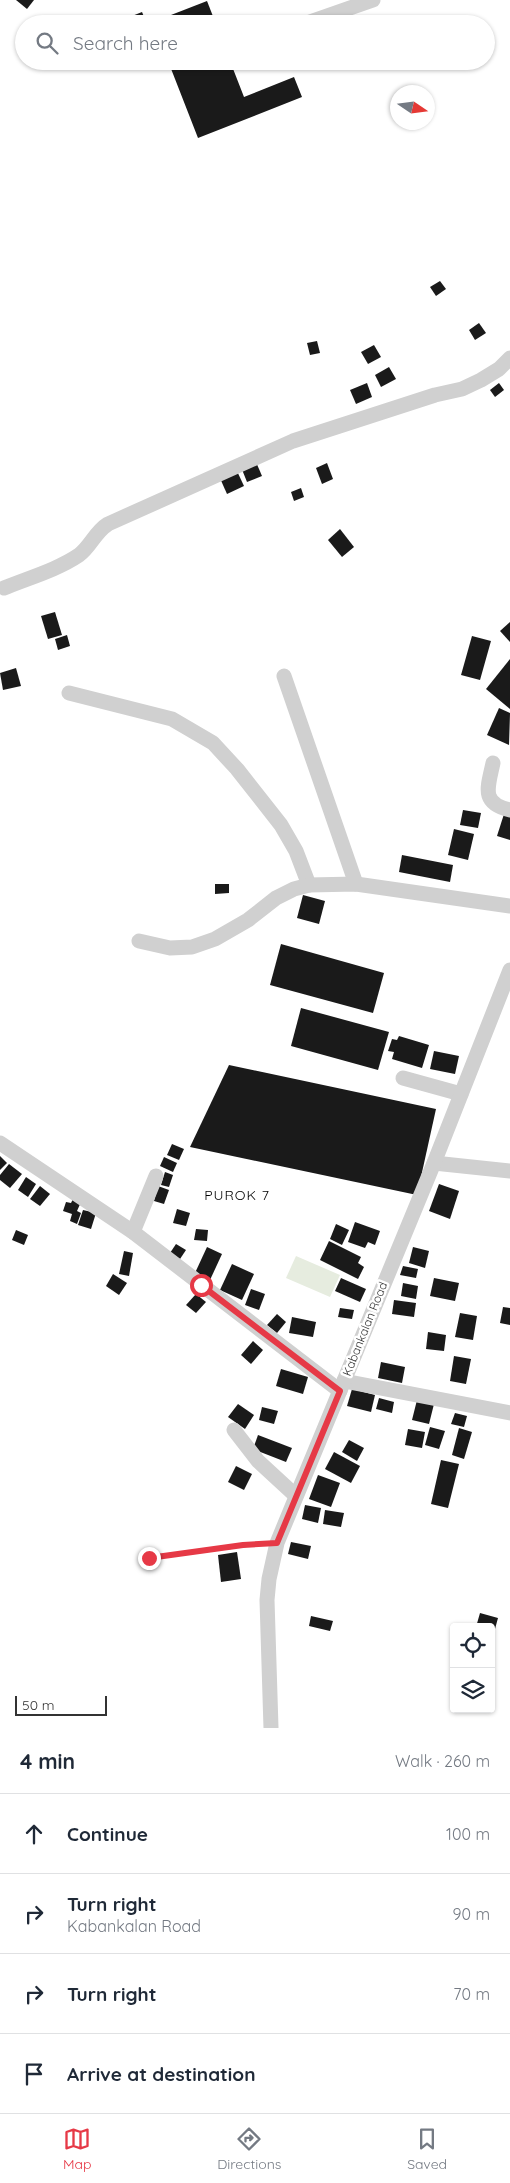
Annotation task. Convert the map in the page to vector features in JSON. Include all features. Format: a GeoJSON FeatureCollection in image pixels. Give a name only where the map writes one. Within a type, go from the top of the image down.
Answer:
{"type":"FeatureCollection","features":[{"type":"Feature","properties":{"kind":"street"},"geometry":{"type":"LineString","coordinates":[[330,15],[373,0]]}},
{"type":"Feature","properties":{"kind":"street"},"geometry":{"type":"LineString","coordinates":[[4,588],[67,562],[80,554],[100,529],[108,524],[293,441],[435,395],[462,389],[481,380],[498,369],[510,358]]}},
{"type":"Feature","properties":{"kind":"street"},"geometry":{"type":"LineString","coordinates":[[284,676],[356,884]]}},
{"type":"Feature","properties":{"kind":"street"},"geometry":{"type":"LineString","coordinates":[[69,693],[172,719],[213,743],[237,769],[281,825],[296,851],[309,885]]}},
{"type":"Feature","properties":{"kind":"street"},"geometry":{"type":"LineString","coordinates":[[493,763],[488,786],[489,796],[497,806],[510,810]]}},
{"type":"Feature","properties":{"kind":"street"},"geometry":{"type":"LineString","coordinates":[[139,941],[170,948],[192,948],[215,939],[239,925],[276,898],[294,889],[309,885],[356,884],[510,906]]}},
{"type":"Feature","properties":{"kind":"street","name":"Kabankalan Road"},"geometry":{"type":"LineString","coordinates":[[271,1728],[267,1600],[269,1579],[277,1543],[434,1163],[510,970]]}},
{"type":"Feature","properties":{"kind":"street"},"geometry":{"type":"LineString","coordinates":[[403,1078],[461,1094]]}},
{"type":"Feature","properties":{"kind":"street"},"geometry":{"type":"LineString","coordinates":[[0,1143],[79,1194],[133,1232],[342,1386],[510,1414]]}},
{"type":"Feature","properties":{"kind":"street"},"geometry":{"type":"LineString","coordinates":[[434,1163],[510,1171]]}},
{"type":"Feature","properties":{"kind":"street"},"geometry":{"type":"LineString","coordinates":[[133,1232],[156,1176]]}},
{"type":"Feature","properties":{"kind":"street"},"geometry":{"type":"LineString","coordinates":[[234,1430],[258,1462],[296,1496]]}},
{"type":"Feature","properties":{"kind":"path"},"geometry":{"type":"LineString","coordinates":[[149,1558],[243,1545],[277,1543]]}},
{"type":"Feature","properties":{"kind":"shaded area"},"geometry":{"type":"Polygon","coordinates":[[[296,1256],[340,1275],[330,1297],[286,1278],[296,1256]]]}},
{"type":"Feature","properties":{"kind":"building"},"geometry":{"type":"Polygon","coordinates":[[[16,0],[34,0],[27,9],[16,0]]]}},
{"type":"Feature","properties":{"kind":"building"},"geometry":{"type":"Polygon","coordinates":[[[207,1],[212,15],[171,15],[207,1]]]}},
{"type":"Feature","properties":{"kind":"building"},"geometry":{"type":"Polygon","coordinates":[[[172,70],[234,70],[244,97],[294,77],[302,97],[198,138],[172,70]]]}},
{"type":"Feature","properties":{"kind":"building"},"geometry":{"type":"Polygon","coordinates":[[[440,281],[446,289],[436,296],[430,287],[440,281]]]}},
{"type":"Feature","properties":{"kind":"building"},"geometry":{"type":"Polygon","coordinates":[[[479,323],[486,333],[475,340],[469,330],[479,323]]]}},
{"type":"Feature","properties":{"kind":"building"},"geometry":{"type":"Polygon","coordinates":[[[317,341],[320,353],[310,355],[307,343],[317,341]]]}},
{"type":"Feature","properties":{"kind":"building"},"geometry":{"type":"Polygon","coordinates":[[[374,345],[381,357],[368,364],[361,352],[374,345]]]}},
{"type":"Feature","properties":{"kind":"building"},"geometry":{"type":"Polygon","coordinates":[[[389,367],[396,379],[381,387],[375,375],[389,367]]]}},
{"type":"Feature","properties":{"kind":"building"},"geometry":{"type":"Polygon","coordinates":[[[367,383],[372,397],[356,404],[350,390],[367,383]]]}},
{"type":"Feature","properties":{"kind":"building"},"geometry":{"type":"Polygon","coordinates":[[[499,383],[504,390],[495,397],[490,390],[499,383]]]}},
{"type":"Feature","properties":{"kind":"building"},"geometry":{"type":"Polygon","coordinates":[[[256,462],[262,476],[247,482],[241,467],[256,462]]]}},
{"type":"Feature","properties":{"kind":"building"},"geometry":{"type":"Polygon","coordinates":[[[327,463],[333,479],[322,484],[316,468],[327,463]]]}},
{"type":"Feature","properties":{"kind":"building"},"geometry":{"type":"Polygon","coordinates":[[[236,469],[244,486],[227,494],[219,476],[236,469]]]}},
{"type":"Feature","properties":{"kind":"building"},"geometry":{"type":"Polygon","coordinates":[[[301,488],[304,497],[294,501],[291,492],[301,488]]]}},
{"type":"Feature","properties":{"kind":"building"},"geometry":{"type":"Polygon","coordinates":[[[340,529],[354,547],[342,557],[328,540],[340,529]]]}},
{"type":"Feature","properties":{"kind":"building"},"geometry":{"type":"Polygon","coordinates":[[[55,612],[62,635],[48,639],[41,616],[55,612]]]}},
{"type":"Feature","properties":{"kind":"building"},"geometry":{"type":"Polygon","coordinates":[[[510,622],[510,642],[500,631],[510,622]]]}},
{"type":"Feature","properties":{"kind":"building"},"geometry":{"type":"Polygon","coordinates":[[[67,635],[70,646],[58,650],[55,639],[67,635]]]}},
{"type":"Feature","properties":{"kind":"building"},"geometry":{"type":"Polygon","coordinates":[[[472,636],[491,641],[480,680],[461,675],[472,636]]]}},
{"type":"Feature","properties":{"kind":"building"},"geometry":{"type":"Polygon","coordinates":[[[510,659],[510,709],[486,689],[510,659]]]}},
{"type":"Feature","properties":{"kind":"building"},"geometry":{"type":"Polygon","coordinates":[[[16,668],[21,686],[3,690],[0,673],[16,668]]]}},
{"type":"Feature","properties":{"kind":"building"},"geometry":{"type":"Polygon","coordinates":[[[499,708],[510,713],[509,745],[487,735],[499,708]]]}},
{"type":"Feature","properties":{"kind":"building"},"geometry":{"type":"Polygon","coordinates":[[[463,810],[481,813],[478,828],[460,825],[463,810]]]}},
{"type":"Feature","properties":{"kind":"building"},"geometry":{"type":"Polygon","coordinates":[[[504,814],[510,816],[510,840],[497,836],[504,814]]]}},
{"type":"Feature","properties":{"kind":"building"},"geometry":{"type":"Polygon","coordinates":[[[454,829],[474,834],[468,860],[448,855],[454,829]]]}},
{"type":"Feature","properties":{"kind":"building"},"geometry":{"type":"Polygon","coordinates":[[[402,855],[453,865],[450,882],[399,872],[402,855]]]}},
{"type":"Feature","properties":{"kind":"building"},"geometry":{"type":"Polygon","coordinates":[[[215,884],[229,884],[229,893],[215,894],[215,884]]]}},
{"type":"Feature","properties":{"kind":"building"},"geometry":{"type":"Polygon","coordinates":[[[303,895],[325,901],[319,924],[297,918],[303,895]]]}},
{"type":"Feature","properties":{"kind":"building"},"geometry":{"type":"Polygon","coordinates":[[[281,944],[384,973],[373,1013],[270,985],[281,944]]]}},
{"type":"Feature","properties":{"kind":"building"},"geometry":{"type":"Polygon","coordinates":[[[301,1008],[389,1032],[378,1070],[291,1046],[301,1008]]]}},
{"type":"Feature","properties":{"kind":"building"},"geometry":{"type":"Polygon","coordinates":[[[399,1036],[429,1045],[422,1068],[392,1059],[394,1052],[388,1051],[392,1039],[397,1040],[399,1036]]]}},
{"type":"Feature","properties":{"kind":"building"},"geometry":{"type":"Polygon","coordinates":[[[434,1051],[459,1056],[455,1074],[430,1069],[434,1051]]]}},
{"type":"Feature","properties":{"kind":"building"},"geometry":{"type":"Polygon","coordinates":[[[229,1065],[436,1109],[417,1195],[190,1147],[229,1065]]]}},
{"type":"Feature","properties":{"kind":"building"},"geometry":{"type":"Polygon","coordinates":[[[172,1144],[184,1149],[179,1160],[167,1155],[172,1144]]]}},
{"type":"Feature","properties":{"kind":"building"},"geometry":{"type":"Polygon","coordinates":[[[0,1156],[7,1163],[0,1170],[0,1156]]]}},
{"type":"Feature","properties":{"kind":"building"},"geometry":{"type":"Polygon","coordinates":[[[164,1157],[177,1163],[173,1172],[160,1166],[164,1157]]]}},
{"type":"Feature","properties":{"kind":"building"},"geometry":{"type":"Polygon","coordinates":[[[9,1164],[22,1174],[10,1188],[0,1180],[0,1175],[9,1164]]]}},
{"type":"Feature","properties":{"kind":"building"},"geometry":{"type":"Polygon","coordinates":[[[165,1172],[173,1175],[169,1187],[161,1185],[165,1172]]]}},
{"type":"Feature","properties":{"kind":"building"},"geometry":{"type":"Polygon","coordinates":[[[26,1177],[36,1184],[28,1197],[18,1190],[26,1177]]]}},
{"type":"Feature","properties":{"kind":"building"},"geometry":{"type":"Polygon","coordinates":[[[439,1184],[459,1191],[450,1219],[429,1211],[439,1184]]]}},
{"type":"Feature","properties":{"kind":"building"},"geometry":{"type":"Polygon","coordinates":[[[40,1186],[50,1194],[40,1206],[30,1199],[40,1186]]]}},
{"type":"Feature","properties":{"kind":"building"},"geometry":{"type":"Polygon","coordinates":[[[158,1186],[169,1190],[164,1204],[154,1201],[158,1186]]]}},
{"type":"Feature","properties":{"kind":"building"},"geometry":{"type":"Polygon","coordinates":[[[73,1199],[81,1202],[77,1211],[81,1213],[77,1224],[70,1221],[72,1214],[63,1211],[66,1202],[71,1203],[73,1199]]]}},
{"type":"Feature","properties":{"kind":"building"},"geometry":{"type":"Polygon","coordinates":[[[177,1209],[190,1213],[186,1226],[173,1223],[177,1209]]]}},
{"type":"Feature","properties":{"kind":"building"},"geometry":{"type":"Polygon","coordinates":[[[83,1210],[96,1213],[91,1229],[78,1225],[83,1210]]]}},
{"type":"Feature","properties":{"kind":"building"},"geometry":{"type":"Polygon","coordinates":[[[355,1222],[380,1231],[375,1245],[368,1242],[365,1248],[348,1242],[355,1222]]]}},
{"type":"Feature","properties":{"kind":"building"},"geometry":{"type":"Polygon","coordinates":[[[336,1224],[349,1230],[342,1245],[330,1239],[336,1224]]]}},
{"type":"Feature","properties":{"kind":"building"},"geometry":{"type":"Polygon","coordinates":[[[196,1229],[208,1230],[207,1241],[194,1240],[196,1229]]]}},
{"type":"Feature","properties":{"kind":"building"},"geometry":{"type":"Polygon","coordinates":[[[16,1230],[28,1235],[24,1245],[12,1240],[16,1230]]]}},
{"type":"Feature","properties":{"kind":"building"},"geometry":{"type":"Polygon","coordinates":[[[329,1241],[361,1257],[358,1263],[364,1267],[358,1279],[320,1260],[329,1241]]]}},
{"type":"Feature","properties":{"kind":"building"},"geometry":{"type":"Polygon","coordinates":[[[176,1244],[186,1250],[180,1259],[170,1253],[176,1244]]]}},
{"type":"Feature","properties":{"kind":"building"},"geometry":{"type":"Polygon","coordinates":[[[207,1247],[222,1254],[210,1280],[195,1273],[207,1247]]]}},
{"type":"Feature","properties":{"kind":"building"},"geometry":{"type":"Polygon","coordinates":[[[413,1247],[429,1251],[425,1268],[409,1263],[413,1247]]]}},
{"type":"Feature","properties":{"kind":"building"},"geometry":{"type":"Polygon","coordinates":[[[124,1251],[133,1253],[129,1276],[119,1274],[124,1251]]]}},
{"type":"Feature","properties":{"kind":"building"},"geometry":{"type":"Polygon","coordinates":[[[232,1264],[254,1274],[242,1300],[220,1290],[232,1264]]]}},
{"type":"Feature","properties":{"kind":"building"},"geometry":{"type":"Polygon","coordinates":[[[403,1266],[418,1269],[416,1278],[400,1275],[403,1266]]]}},
{"type":"Feature","properties":{"kind":"building"},"geometry":{"type":"Polygon","coordinates":[[[113,1274],[127,1283],[119,1295],[106,1286],[113,1274]]]}},
{"type":"Feature","properties":{"kind":"building"},"geometry":{"type":"Polygon","coordinates":[[[341,1278],[366,1289],[360,1302],[335,1291],[341,1278]]]}},
{"type":"Feature","properties":{"kind":"building"},"geometry":{"type":"Polygon","coordinates":[[[434,1278],[459,1283],[455,1301],[430,1296],[434,1278]]]}},
{"type":"Feature","properties":{"kind":"building"},"geometry":{"type":"Polygon","coordinates":[[[403,1283],[418,1286],[416,1299],[401,1296],[403,1283]]]}},
{"type":"Feature","properties":{"kind":"building"},"geometry":{"type":"Polygon","coordinates":[[[251,1289],[265,1294],[259,1310],[245,1305],[251,1289]]]}},
{"type":"Feature","properties":{"kind":"building"},"geometry":{"type":"Polygon","coordinates":[[[196,1294],[206,1302],[196,1313],[186,1305],[196,1294]]]}},
{"type":"Feature","properties":{"kind":"building"},"geometry":{"type":"Polygon","coordinates":[[[394,1300],[416,1303],[414,1317],[392,1314],[394,1300]]]}},
{"type":"Feature","properties":{"kind":"building"},"geometry":{"type":"Polygon","coordinates":[[[503,1307],[510,1308],[510,1325],[500,1323],[503,1307]]]}},
{"type":"Feature","properties":{"kind":"building"},"geometry":{"type":"Polygon","coordinates":[[[340,1308],[354,1310],[352,1319],[338,1317],[340,1308]]]}},
{"type":"Feature","properties":{"kind":"building"},"geometry":{"type":"Polygon","coordinates":[[[460,1313],[477,1316],[473,1340],[455,1337],[460,1313]]]}},
{"type":"Feature","properties":{"kind":"building"},"geometry":{"type":"Polygon","coordinates":[[[277,1314],[286,1322],[277,1333],[267,1325],[277,1314]]]}},
{"type":"Feature","properties":{"kind":"building"},"geometry":{"type":"Polygon","coordinates":[[[292,1317],[316,1322],[313,1337],[289,1333],[292,1317]]]}},
{"type":"Feature","properties":{"kind":"building"},"geometry":{"type":"Polygon","coordinates":[[[428,1332],[446,1335],[444,1351],[426,1349],[428,1332]]]}},
{"type":"Feature","properties":{"kind":"building"},"geometry":{"type":"Polygon","coordinates":[[[253,1341],[263,1350],[251,1364],[241,1355],[253,1341]]]}},
{"type":"Feature","properties":{"kind":"building"},"geometry":{"type":"Polygon","coordinates":[[[454,1356],[471,1359],[466,1384],[450,1381],[454,1356]]]}},
{"type":"Feature","properties":{"kind":"building"},"geometry":{"type":"Polygon","coordinates":[[[381,1362],[405,1367],[402,1383],[378,1378],[381,1362]]]}},
{"type":"Feature","properties":{"kind":"building"},"geometry":{"type":"Polygon","coordinates":[[[281,1369],[308,1377],[303,1394],[276,1386],[281,1369]]]}},
{"type":"Feature","properties":{"kind":"building"},"geometry":{"type":"Polygon","coordinates":[[[352,1389],[375,1395],[371,1412],[347,1406],[352,1389]]]}},
{"type":"Feature","properties":{"kind":"building"},"geometry":{"type":"Polygon","coordinates":[[[379,1398],[394,1402],[392,1413],[376,1409],[379,1398]]]}},
{"type":"Feature","properties":{"kind":"building"},"geometry":{"type":"Polygon","coordinates":[[[417,1400],[434,1404],[429,1424],[412,1420],[417,1400]]]}},
{"type":"Feature","properties":{"kind":"building"},"geometry":{"type":"Polygon","coordinates":[[[238,1404],[254,1415],[245,1429],[228,1417],[238,1404]]]}},
{"type":"Feature","properties":{"kind":"building"},"geometry":{"type":"Polygon","coordinates":[[[262,1407],[278,1411],[274,1424],[259,1420],[262,1407]]]}},
{"type":"Feature","properties":{"kind":"building"},"geometry":{"type":"Polygon","coordinates":[[[455,1413],[467,1416],[464,1427],[451,1424],[455,1413]]]}},
{"type":"Feature","properties":{"kind":"building"},"geometry":{"type":"Polygon","coordinates":[[[430,1427],[445,1431],[439,1449],[425,1445],[430,1427]]]}},
{"type":"Feature","properties":{"kind":"building"},"geometry":{"type":"Polygon","coordinates":[[[459,1428],[472,1432],[464,1459],[452,1455],[459,1428]]]}},
{"type":"Feature","properties":{"kind":"building"},"geometry":{"type":"Polygon","coordinates":[[[408,1429],[425,1432],[422,1448],[405,1445],[408,1429]]]}},
{"type":"Feature","properties":{"kind":"building"},"geometry":{"type":"Polygon","coordinates":[[[258,1435],[292,1448],[286,1462],[253,1449],[258,1435]]]}},
{"type":"Feature","properties":{"kind":"building"},"geometry":{"type":"Polygon","coordinates":[[[349,1440],[364,1448],[357,1461],[342,1452],[349,1440]]]}},
{"type":"Feature","properties":{"kind":"building"},"geometry":{"type":"Polygon","coordinates":[[[334,1452],[360,1466],[351,1483],[325,1469],[334,1452]]]}},
{"type":"Feature","properties":{"kind":"building"},"geometry":{"type":"Polygon","coordinates":[[[441,1460],[459,1464],[448,1508],[431,1504],[441,1460]]]}},
{"type":"Feature","properties":{"kind":"building"},"geometry":{"type":"Polygon","coordinates":[[[236,1466],[252,1474],[244,1490],[228,1482],[236,1466]]]}},
{"type":"Feature","properties":{"kind":"building"},"geometry":{"type":"Polygon","coordinates":[[[318,1475],[340,1483],[331,1507],[309,1499],[318,1475]]]}},
{"type":"Feature","properties":{"kind":"building"},"geometry":{"type":"Polygon","coordinates":[[[305,1505],[321,1508],[318,1523],[302,1519],[305,1505]]]}},
{"type":"Feature","properties":{"kind":"building"},"geometry":{"type":"Polygon","coordinates":[[[325,1510],[344,1513],[341,1527],[323,1524],[325,1510]]]}},
{"type":"Feature","properties":{"kind":"building"},"geometry":{"type":"Polygon","coordinates":[[[291,1542],[311,1546],[308,1559],[288,1554],[291,1542]]]}},
{"type":"Feature","properties":{"kind":"building"},"geometry":{"type":"Polygon","coordinates":[[[237,1552],[241,1579],[221,1582],[218,1555],[237,1552]]]}},
{"type":"Feature","properties":{"kind":"building"},"geometry":{"type":"Polygon","coordinates":[[[480,1613],[498,1618],[495,1629],[495,1623],[477,1623],[480,1613]]]}},
{"type":"Feature","properties":{"kind":"building"},"geometry":{"type":"Polygon","coordinates":[[[311,1616],[333,1621],[330,1631],[309,1626],[311,1616]]]}},
{"type":"Feature","properties":{"kind":"district","name":"PUROK 7"},"geometry":{"type":"Point","coordinates":[237,1195]}},
{"type":"Feature","properties":{"kind":"route"},"geometry":{"type":"LineString","coordinates":[[149,1558],[170,1554],[204,1552],[243,1545],[277,1543],[340,1391],[276,1340],[201,1285]]}}]}
